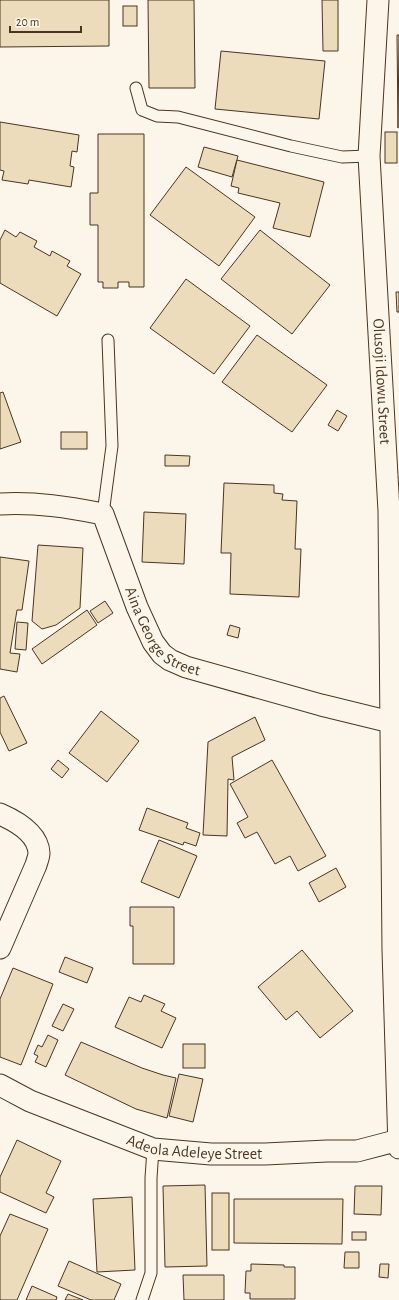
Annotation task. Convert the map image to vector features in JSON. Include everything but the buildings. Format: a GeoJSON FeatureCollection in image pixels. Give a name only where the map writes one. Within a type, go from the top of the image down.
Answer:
{"type":"FeatureCollection","features":[{"type":"Feature","properties":{"kind":"street","name":"Olusoji Idowu Street"},"geometry":{"type":"LineString","coordinates":[[378,0],[369,156],[389,511],[395,723],[393,950],[399,1148]]}},
{"type":"Feature","properties":{"kind":"street"},"geometry":{"type":"LineString","coordinates":[[0,504],[23,503],[57,505],[103,514]]}},
{"type":"Feature","properties":{"kind":"street","name":"Aina George Street"},"geometry":{"type":"LineString","coordinates":[[103,514],[137,606],[153,642],[162,654],[170,660],[186,667],[321,705],[395,723]]}},
{"type":"Feature","properties":{"kind":"street"},"geometry":{"type":"LineString","coordinates":[[0,948],[33,872],[39,854],[38,844],[26,829],[8,817]]}},
{"type":"Feature","properties":{"kind":"street","name":"Adeola Adeleye Street"},"geometry":{"type":"LineString","coordinates":[[0,1085],[30,1101],[153,1149],[211,1154],[357,1151],[399,1140]]}},
{"type":"Feature","properties":{"kind":"lane"},"geometry":{"type":"LineString","coordinates":[[136,88],[142,110],[157,116],[178,118],[342,157],[369,156]]}},
{"type":"Feature","properties":{"kind":"lane"},"geometry":{"type":"LineString","coordinates":[[103,514],[112,446],[108,340]]}},
{"type":"Feature","properties":{"kind":"lane"},"geometry":{"type":"LineString","coordinates":[[142,1300],[151,1273],[151,1178],[153,1149]]}}]}
